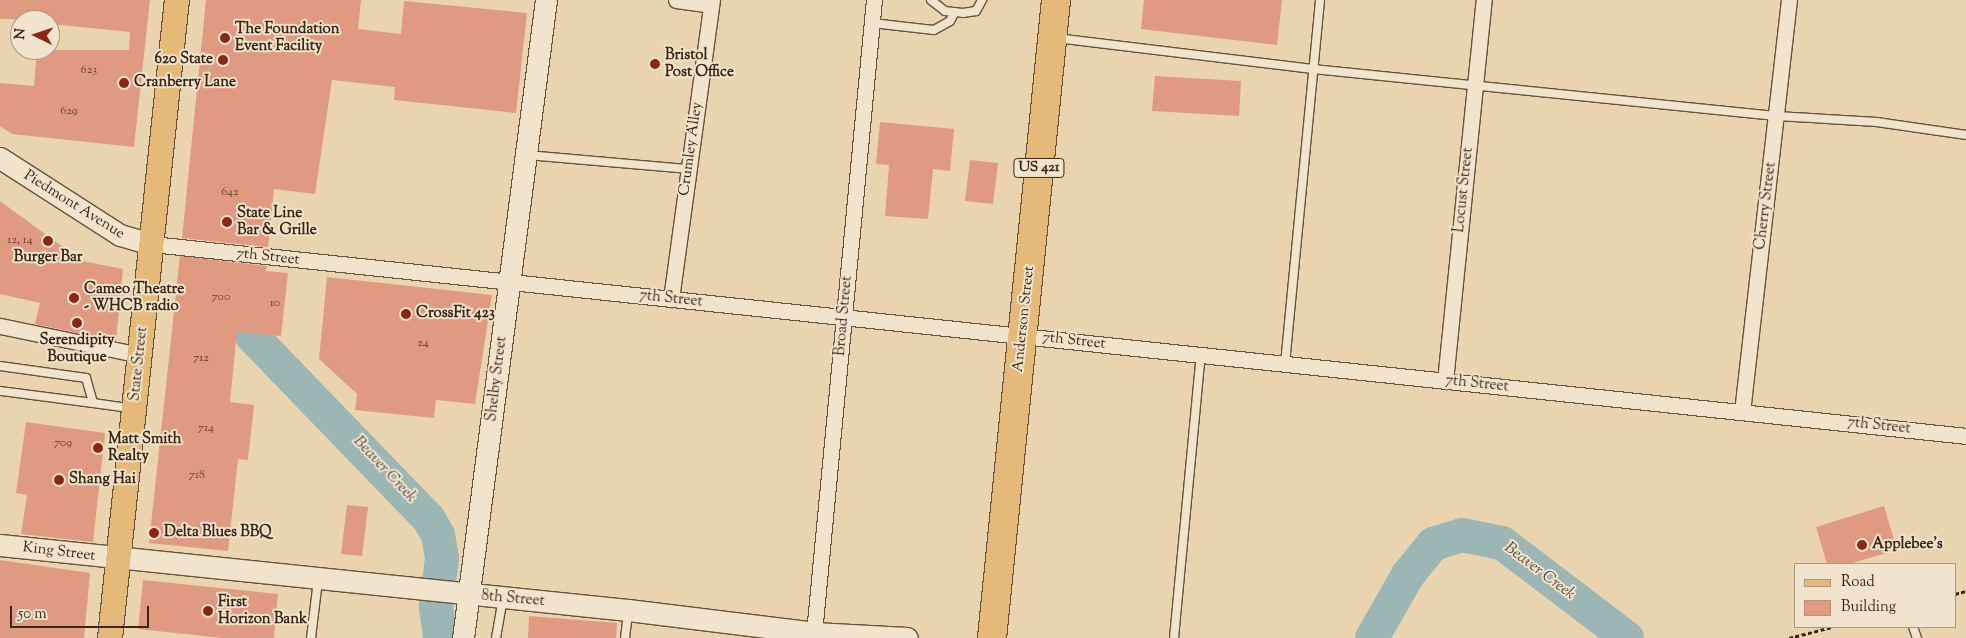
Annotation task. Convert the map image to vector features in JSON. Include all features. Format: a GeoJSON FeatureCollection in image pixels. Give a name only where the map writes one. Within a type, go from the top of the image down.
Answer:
{"type":"FeatureCollection","features":[{"type":"Feature","properties":{"kind":"highway","name":"Anderson Street"},"geometry":{"type":"LineString","coordinates":[[992,638],[1056,0]]}},
{"type":"Feature","properties":{"kind":"main road","name":"State Street"},"geometry":{"type":"LineString","coordinates":[[110,638],[178,0]]}},
{"type":"Feature","properties":{"kind":"street","name":"Shelby Street"},"geometry":{"type":"LineString","coordinates":[[463,638],[462,594],[510,282],[546,0]]}},
{"type":"Feature","properties":{"kind":"street"},"geometry":{"type":"LineString","coordinates":[[676,0],[711,2]]}},
{"type":"Feature","properties":{"kind":"street","name":"Broad Street"},"geometry":{"type":"LineString","coordinates":[[814,633],[874,0]]}},
{"type":"Feature","properties":{"kind":"street","name":"Locust Street"},"geometry":{"type":"LineString","coordinates":[[1445,380],[1484,0]]}},
{"type":"Feature","properties":{"kind":"street","name":"Cherry Street"},"geometry":{"type":"LineString","coordinates":[[1742,412],[1789,0]]}},
{"type":"Feature","properties":{"kind":"street","name":"Crumley Alley"},"geometry":{"type":"LineString","coordinates":[[671,299],[711,2]]}},
{"type":"Feature","properties":{"kind":"street","name":"Piedmont Avenue"},"geometry":{"type":"LineString","coordinates":[[0,158],[120,235],[152,244]]}},
{"type":"Feature","properties":{"kind":"street","name":"7th Street"},"geometry":{"type":"LineString","coordinates":[[152,244],[1966,436]]}},
{"type":"Feature","properties":{"kind":"street"},"geometry":{"type":"LineString","coordinates":[[0,326],[140,355]]}},
{"type":"Feature","properties":{"kind":"street","name":"King Street"},"geometry":{"type":"LineString","coordinates":[[0,545],[119,559]]}},
{"type":"Feature","properties":{"kind":"street","name":"8th Street"},"geometry":{"type":"LineString","coordinates":[[119,559],[628,610],[814,633],[907,638]]}},
{"type":"Feature","properties":{"kind":"lane"},"geometry":{"type":"LineString","coordinates":[[931,0],[945,11],[955,12],[976,11],[982,0]]}},
{"type":"Feature","properties":{"kind":"lane"},"geometry":{"type":"LineString","coordinates":[[1286,364],[1312,69],[1320,0]]}},
{"type":"Feature","properties":{"kind":"lane"},"geometry":{"type":"LineString","coordinates":[[872,23],[934,30],[950,21],[955,12]]}},
{"type":"Feature","properties":{"kind":"lane"},"geometry":{"type":"LineString","coordinates":[[1052,38],[1312,69],[1776,116],[1877,122],[1966,134]]}},
{"type":"Feature","properties":{"kind":"lane"},"geometry":{"type":"LineString","coordinates":[[526,155],[688,169]]}},
{"type":"Feature","properties":{"kind":"lane"},"geometry":{"type":"LineString","coordinates":[[1174,638],[1201,355]]}},
{"type":"Feature","properties":{"kind":"lane"},"geometry":{"type":"LineString","coordinates":[[0,366],[86,378],[93,403]]}},
{"type":"Feature","properties":{"kind":"lane"},"geometry":{"type":"LineString","coordinates":[[0,391],[134,408]]}},
{"type":"Feature","properties":{"kind":"lane"},"geometry":{"type":"LineString","coordinates":[[312,638],[318,579]]}},
{"type":"Feature","properties":{"kind":"lane"},"geometry":{"type":"LineString","coordinates":[[496,638],[503,598]]}},
{"type":"Feature","properties":{"kind":"lane"},"geometry":{"type":"LineString","coordinates":[[625,638],[628,610]]}},
{"type":"Feature","properties":{"kind":"path"},"geometry":{"type":"LineString","coordinates":[[1788,638],[1828,628]]}},
{"type":"Feature","properties":{"kind":"building"},"geometry":{"type":"Polygon","coordinates":[[[0,0],[150,0],[134,147],[12,134],[0,126],[0,83],[34,86],[36,60],[60,60],[60,50],[129,50],[130,32],[60,25],[60,10],[10,10],[10,19],[0,19],[0,0]]]}},
{"type":"Feature","properties":{"kind":"building"},"geometry":{"type":"Polygon","coordinates":[[[206,0],[361,0],[358,29],[401,34],[404,1],[527,13],[516,113],[394,100],[395,87],[332,80],[315,194],[274,189],[268,247],[182,238],[206,0]]]}},
{"type":"Feature","properties":{"kind":"building"},"geometry":{"type":"Polygon","coordinates":[[[1144,0],[1282,0],[1277,45],[1141,29],[1144,0]]]}},
{"type":"Feature","properties":{"kind":"building"},"geometry":{"type":"Polygon","coordinates":[[[1155,76],[1241,81],[1239,116],[1152,111],[1155,76]]]}},
{"type":"Feature","properties":{"kind":"building"},"geometry":{"type":"Polygon","coordinates":[[[880,122],[954,129],[950,171],[933,169],[928,219],[885,216],[889,165],[876,164],[880,122]]]}},
{"type":"Feature","properties":{"kind":"building"},"geometry":{"type":"Polygon","coordinates":[[[970,160],[998,163],[993,204],[965,201],[970,160]]]}},
{"type":"Feature","properties":{"kind":"building"},"geometry":{"type":"Polygon","coordinates":[[[0,201],[82,261],[123,269],[116,341],[35,324],[40,303],[0,294],[0,201]]]}},
{"type":"Feature","properties":{"kind":"building"},"geometry":{"type":"Polygon","coordinates":[[[180,256],[267,266],[266,271],[288,273],[281,336],[237,332],[230,402],[254,405],[248,460],[238,459],[228,551],[149,543],[180,256]]]}},
{"type":"Feature","properties":{"kind":"building"},"geometry":{"type":"Polygon","coordinates":[[[327,277],[492,295],[475,404],[436,400],[434,418],[355,410],[357,394],[319,359],[327,277]]]}},
{"type":"Feature","properties":{"kind":"building"},"geometry":{"type":"Polygon","coordinates":[[[26,422],[105,433],[93,542],[21,534],[27,495],[16,493],[26,422]]]}},
{"type":"Feature","properties":{"kind":"building"},"geometry":{"type":"Polygon","coordinates":[[[347,505],[368,507],[362,556],[341,554],[347,505]]]}},
{"type":"Feature","properties":{"kind":"building"},"geometry":{"type":"Polygon","coordinates":[[[1884,506],[1897,550],[1852,563],[1827,563],[1816,527],[1884,506]]]}},
{"type":"Feature","properties":{"kind":"building"},"geometry":{"type":"Polygon","coordinates":[[[0,560],[90,573],[84,638],[0,638],[0,560]]]}},
{"type":"Feature","properties":{"kind":"building","name":"First Horizon Bank"},"geometry":{"type":"Polygon","coordinates":[[[143,580],[278,594],[274,638],[222,638],[138,629],[143,580]]]}},
{"type":"Feature","properties":{"kind":"building"},"geometry":{"type":"Polygon","coordinates":[[[529,616],[617,623],[616,638],[528,638],[529,616]]]}},
{"type":"Feature","properties":{"kind":"waterway","name":"Beaver Creek"},"geometry":{"type":"LineString","coordinates":[[252,336],[429,519],[438,535],[442,558],[436,608],[440,638]]}},
{"type":"Feature","properties":{"kind":"waterway","name":"Beaver Creek"},"geometry":{"type":"LineString","coordinates":[[1372,638],[1408,575],[1433,544],[1462,535],[1502,543],[1627,638]]}},
{"type":"Feature","properties":{"kind":"place","name":"The Foundation Event Facility"},"geometry":{"type":"Point","coordinates":[225,38]}},
{"type":"Feature","properties":{"kind":"place","name":"620 State"},"geometry":{"type":"Point","coordinates":[223,60]}},
{"type":"Feature","properties":{"kind":"place","name":"Bristol Post Office"},"geometry":{"type":"Point","coordinates":[655,64]}},
{"type":"Feature","properties":{"kind":"place","name":"Cranberry Lane"},"geometry":{"type":"Point","coordinates":[124,83]}},
{"type":"Feature","properties":{"kind":"place","name":"State Line Bar & Grille"},"geometry":{"type":"Point","coordinates":[227,222]}},
{"type":"Feature","properties":{"kind":"place","name":"Burger Bar"},"geometry":{"type":"Point","coordinates":[48,241]}},
{"type":"Feature","properties":{"kind":"place","name":"Cameo Theatre - WHCB radio"},"geometry":{"type":"Point","coordinates":[74,298]}},
{"type":"Feature","properties":{"kind":"place","name":"CrossFit 423"},"geometry":{"type":"Point","coordinates":[406,314]}},
{"type":"Feature","properties":{"kind":"place","name":"Serendipity Boutique"},"geometry":{"type":"Point","coordinates":[77,323]}},
{"type":"Feature","properties":{"kind":"place","name":"Matt Smith Realty"},"geometry":{"type":"Point","coordinates":[98,448]}},
{"type":"Feature","properties":{"kind":"place","name":"Shang Hai"},"geometry":{"type":"Point","coordinates":[59,480]}},
{"type":"Feature","properties":{"kind":"place","name":"Delta Blues BBQ"},"geometry":{"type":"Point","coordinates":[154,533]}},
{"type":"Feature","properties":{"kind":"place","name":"Applebee's"},"geometry":{"type":"Point","coordinates":[1862,545]}},
{"type":"Feature","properties":{"kind":"place","name":"First Horizon Bank"},"geometry":{"type":"Point","coordinates":[208,611]}}]}
